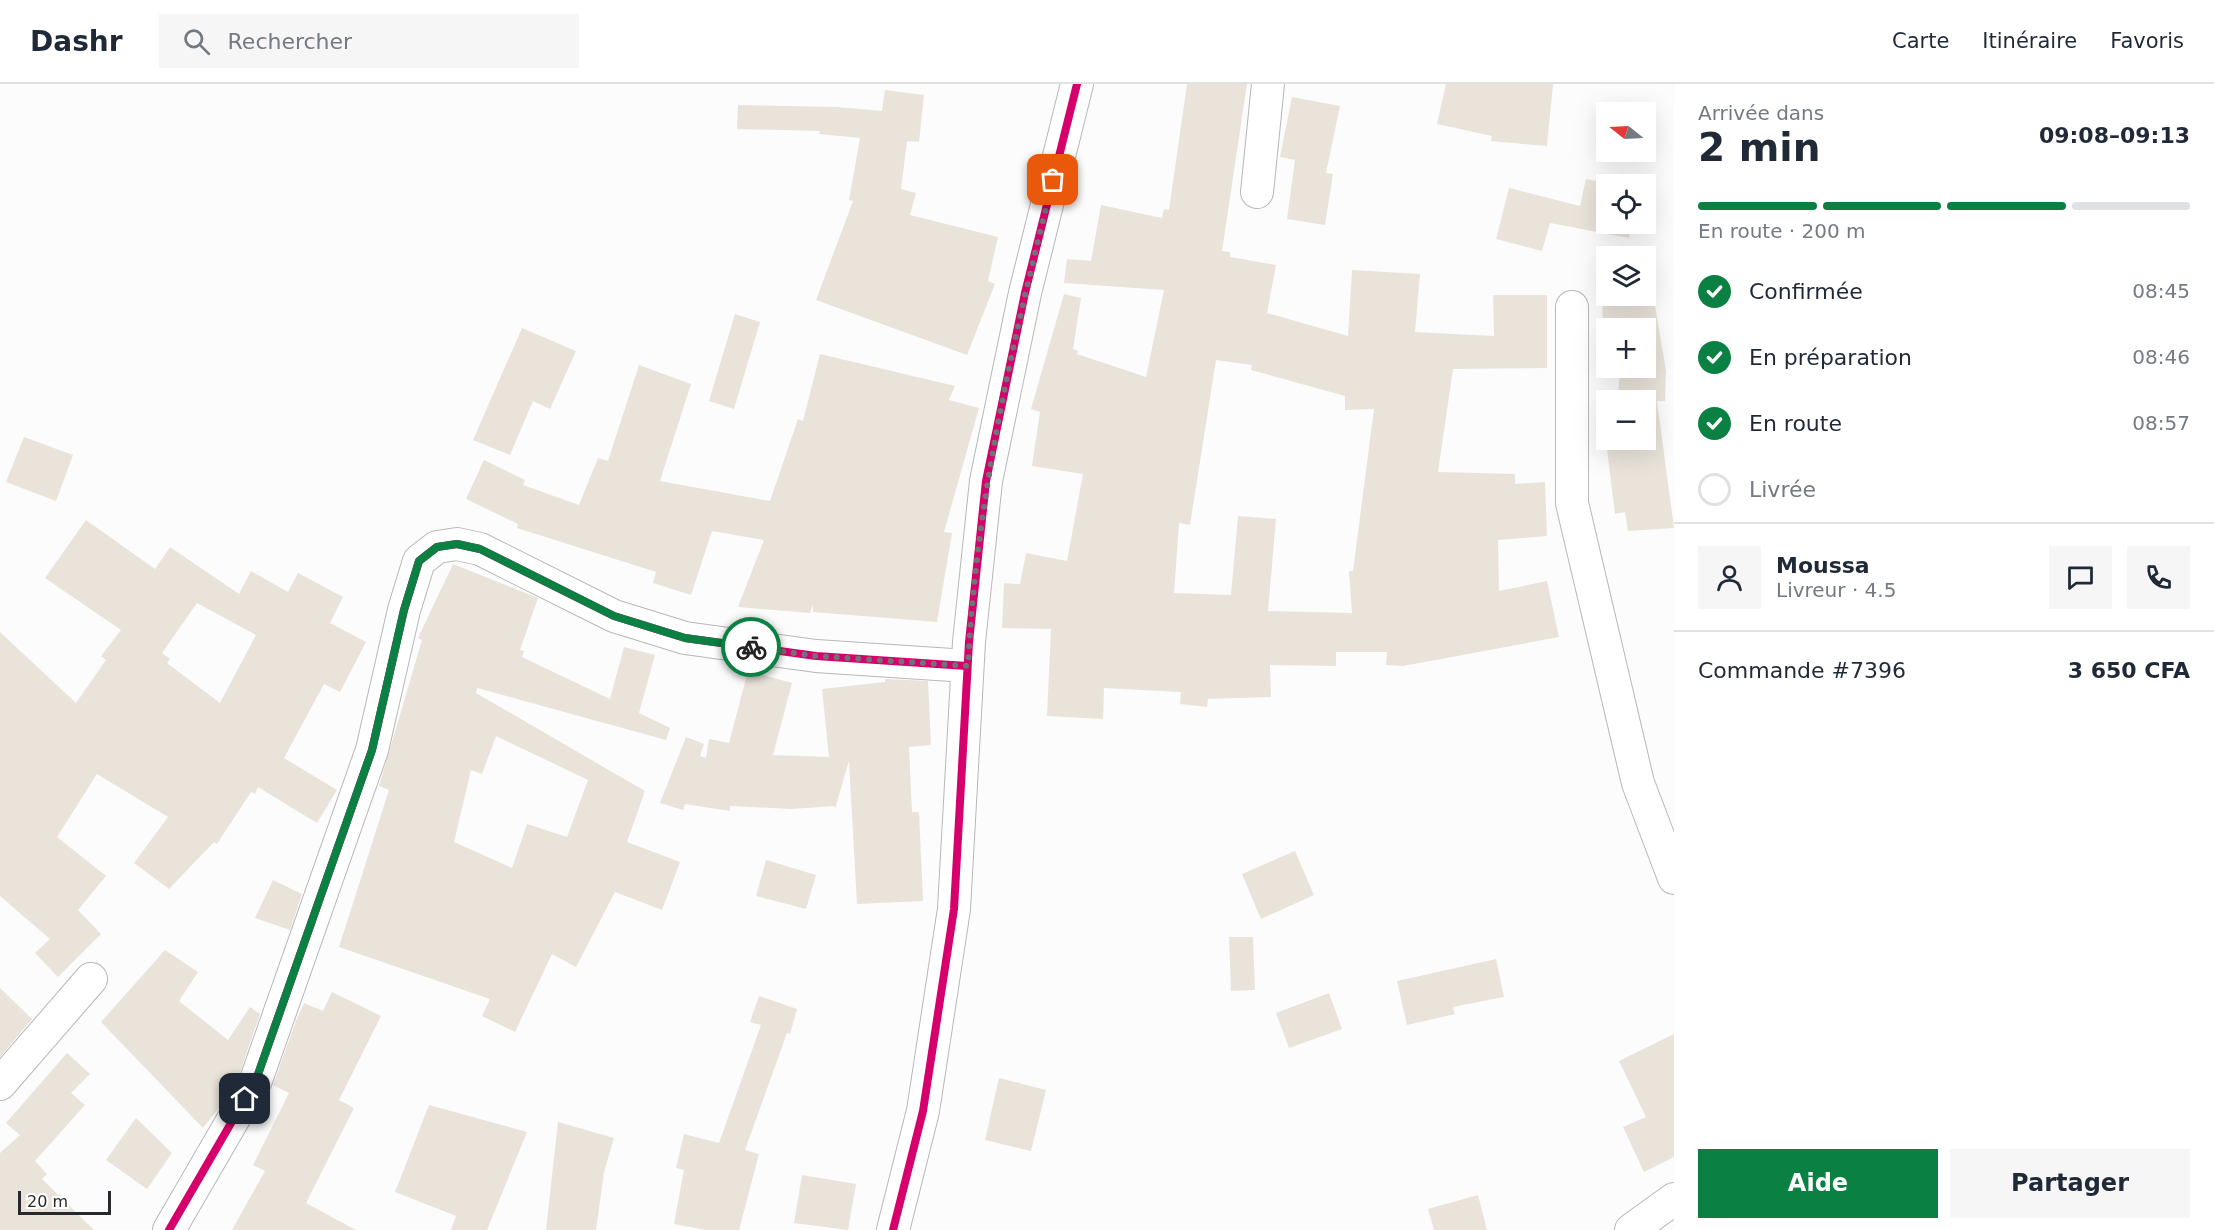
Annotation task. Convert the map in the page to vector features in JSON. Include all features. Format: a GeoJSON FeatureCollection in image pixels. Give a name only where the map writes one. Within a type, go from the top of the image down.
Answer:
{"type":"FeatureCollection","features":[{"type":"Feature","properties":{"kind":"street"},"geometry":{"type":"LineString","coordinates":[[893,1230],[923,1112],[954,909],[968,666],[986,480],[1025,293],[1077,84]]}},
{"type":"Feature","properties":{"kind":"street"},"geometry":{"type":"LineString","coordinates":[[1257,192],[1268,84]]}},
{"type":"Feature","properties":{"kind":"street"},"geometry":{"type":"LineString","coordinates":[[1572,307],[1572,503],[1638,783],[1674,878]]}},
{"type":"Feature","properties":{"kind":"street"},"geometry":{"type":"LineString","coordinates":[[169,1230],[256,1080],[372,750],[404,610],[419,561],[437,547],[457,544],[480,549],[614,616],[685,638],[816,656],[968,666]]}},
{"type":"Feature","properties":{"kind":"street"},"geometry":{"type":"LineString","coordinates":[[0,1084],[91,979]]}},
{"type":"Feature","properties":{"kind":"street"},"geometry":{"type":"LineString","coordinates":[[1631,1230],[1674,1199]]}},
{"type":"Feature","properties":{"kind":"building"},"geometry":{"type":"Polygon","coordinates":[[[1187,84],[1247,84],[1222,251],[1230,252],[1230,257],[1276,265],[1267,313],[1348,336],[1352,270],[1420,274],[1415,332],[1494,336],[1493,295],[1547,295],[1547,368],[1453,369],[1438,472],[1515,474],[1515,484],[1545,482],[1547,536],[1498,540],[1499,591],[1547,581],[1559,637],[1403,666],[1386,665],[1387,652],[1336,652],[1336,666],[1270,665],[1271,697],[1208,699],[1207,707],[1180,704],[1181,692],[1104,688],[1103,719],[1047,716],[1051,629],[1002,628],[1004,583],[1020,584],[1026,553],[1067,561],[1083,474],[1032,466],[1040,412],[1031,409],[1064,294],[1081,298],[1073,349],[1078,351],[1077,354],[1146,377],[1164,290],[1064,283],[1067,259],[1091,261],[1101,205],[1162,218],[1164,209],[1169,210],[1187,84]],[[1216,360],[1190,525],[1179,523],[1174,593],[1231,595],[1238,516],[1276,519],[1268,611],[1352,613],[1349,571],[1353,571],[1374,409],[1345,410],[1345,396],[1251,370],[1252,365],[1216,360]]]}},
{"type":"Feature","properties":{"kind":"building"},"geometry":{"type":"Polygon","coordinates":[[[1446,84],[1553,84],[1547,146],[1491,141],[1492,136],[1437,124],[1446,84]]]}},
{"type":"Feature","properties":{"kind":"building"},"geometry":{"type":"Polygon","coordinates":[[[885,90],[924,95],[919,142],[907,141],[901,189],[916,193],[910,215],[998,237],[988,281],[995,284],[967,355],[816,300],[853,201],[849,200],[860,138],[819,134],[820,131],[737,129],[738,105],[837,107],[882,111],[885,90]]]}},
{"type":"Feature","properties":{"kind":"building"},"geometry":{"type":"Polygon","coordinates":[[[1292,97],[1340,106],[1326,173],[1333,174],[1325,225],[1287,219],[1295,160],[1280,157],[1292,97]]]}},
{"type":"Feature","properties":{"kind":"building"},"geometry":{"type":"Polygon","coordinates":[[[1586,179],[1596,181],[1596,232],[1550,223],[1542,251],[1496,239],[1509,188],[1580,206],[1586,179]]]}},
{"type":"Feature","properties":{"kind":"building"},"geometry":{"type":"Polygon","coordinates":[[[1608,234],[1630,234],[1629,238],[1608,234]]]}},
{"type":"Feature","properties":{"kind":"building"},"geometry":{"type":"Polygon","coordinates":[[[1602,306],[1655,306],[1666,371],[1665,401],[1657,401],[1674,528],[1628,531],[1625,512],[1615,514],[1607,450],[1656,450],[1656,390],[1619,390],[1619,378],[1656,378],[1656,318],[1603,318],[1602,306]]]}},
{"type":"Feature","properties":{"kind":"building"},"geometry":{"type":"Polygon","coordinates":[[[735,314],[760,322],[734,409],[709,401],[735,314]]]}},
{"type":"Feature","properties":{"kind":"building"},"geometry":{"type":"Polygon","coordinates":[[[522,328],[576,351],[550,409],[533,401],[510,455],[473,440],[522,328]]]}},
{"type":"Feature","properties":{"kind":"building"},"geometry":{"type":"Polygon","coordinates":[[[820,354],[955,386],[949,400],[979,408],[944,532],[952,533],[937,622],[813,612],[813,604],[810,613],[738,607],[764,540],[712,531],[691,595],[653,583],[656,572],[517,528],[518,524],[466,499],[484,460],[525,480],[523,485],[579,505],[598,458],[608,461],[639,365],[691,384],[660,481],[770,501],[798,419],[803,421],[820,354]]]}},
{"type":"Feature","properties":{"kind":"building"},"geometry":{"type":"Polygon","coordinates":[[[24,437],[73,455],[56,501],[6,482],[24,437]]]}},
{"type":"Feature","properties":{"kind":"building"},"geometry":{"type":"Polygon","coordinates":[[[86,520],[155,569],[170,547],[239,594],[251,571],[288,592],[298,573],[343,597],[330,623],[366,642],[340,692],[324,684],[284,758],[337,790],[317,823],[258,787],[255,794],[251,792],[217,844],[214,842],[169,889],[134,863],[168,817],[97,774],[57,837],[106,876],[78,910],[101,934],[58,977],[35,953],[50,939],[0,896],[0,632],[76,703],[106,660],[101,656],[121,630],[45,578],[86,520]],[[197,603],[162,653],[170,659],[167,663],[220,703],[256,635],[197,603]]]}},
{"type":"Feature","properties":{"kind":"building"},"geometry":{"type":"Polygon","coordinates":[[[453,564],[538,598],[520,650],[524,651],[522,657],[610,699],[624,647],[655,655],[639,713],[670,728],[666,740],[477,688],[476,693],[645,791],[627,842],[680,862],[662,910],[615,892],[576,967],[552,954],[515,1032],[482,1016],[490,999],[339,947],[389,790],[379,786],[422,640],[418,638],[453,564]],[[496,736],[482,774],[471,770],[454,842],[512,868],[527,824],[567,837],[588,780],[496,736]]]}},
{"type":"Feature","properties":{"kind":"building"},"geometry":{"type":"Polygon","coordinates":[[[748,671],[792,683],[773,755],[829,757],[822,689],[885,682],[885,679],[928,681],[931,745],[909,747],[912,812],[919,812],[923,901],[857,904],[849,761],[835,809],[835,806],[790,809],[730,806],[730,811],[685,804],[683,810],[660,803],[686,737],[704,744],[700,756],[706,758],[709,739],[729,743],[748,671]]]}},
{"type":"Feature","properties":{"kind":"building"},"geometry":{"type":"Polygon","coordinates":[[[1295,851],[1314,895],[1261,919],[1242,874],[1295,851]]]}},
{"type":"Feature","properties":{"kind":"building"},"geometry":{"type":"Polygon","coordinates":[[[766,860],[816,875],[806,909],[756,896],[766,860]]]}},
{"type":"Feature","properties":{"kind":"building"},"geometry":{"type":"Polygon","coordinates":[[[273,880],[302,894],[290,930],[255,918],[273,880]]]}},
{"type":"Feature","properties":{"kind":"building"},"geometry":{"type":"Polygon","coordinates":[[[1229,937],[1253,937],[1255,990],[1231,991],[1229,937]]]}},
{"type":"Feature","properties":{"kind":"building"},"geometry":{"type":"Polygon","coordinates":[[[165,950],[198,972],[179,1001],[228,1040],[250,1007],[260,1014],[240,1072],[219,1108],[203,1128],[101,1022],[165,950]]]}},
{"type":"Feature","properties":{"kind":"building"},"geometry":{"type":"Polygon","coordinates":[[[1496,959],[1504,997],[1453,1007],[1455,1014],[1407,1025],[1397,981],[1496,959]]]}},
{"type":"Feature","properties":{"kind":"building"},"geometry":{"type":"Polygon","coordinates":[[[0,988],[32,1019],[0,1057],[0,988]]]}},
{"type":"Feature","properties":{"kind":"building"},"geometry":{"type":"Polygon","coordinates":[[[332,992],[381,1016],[339,1100],[354,1108],[306,1203],[356,1230],[232,1230],[265,1171],[253,1165],[289,1093],[273,1085],[296,1021],[304,1003],[323,1011],[332,992]]]}},
{"type":"Feature","properties":{"kind":"building"},"geometry":{"type":"Polygon","coordinates":[[[1329,993],[1342,1029],[1289,1048],[1276,1013],[1329,993]]]}},
{"type":"Feature","properties":{"kind":"building"},"geometry":{"type":"Polygon","coordinates":[[[759,996],[797,1009],[790,1034],[787,1033],[745,1150],[759,1154],[739,1230],[706,1230],[674,1224],[684,1170],[676,1168],[684,1134],[719,1143],[761,1025],[750,1022],[759,996]]]}},
{"type":"Feature","properties":{"kind":"building"},"geometry":{"type":"Polygon","coordinates":[[[1674,1034],[1674,1157],[1644,1172],[1623,1127],[1646,1117],[1619,1061],[1674,1034]]]}},
{"type":"Feature","properties":{"kind":"building"},"geometry":{"type":"Polygon","coordinates":[[[67,1053],[90,1074],[71,1093],[85,1105],[35,1161],[47,1174],[42,1179],[94,1230],[0,1230],[0,1153],[20,1135],[6,1123],[67,1053]]]}},
{"type":"Feature","properties":{"kind":"building"},"geometry":{"type":"Polygon","coordinates":[[[999,1078],[1046,1090],[1031,1151],[985,1140],[999,1078]]]}},
{"type":"Feature","properties":{"kind":"building"},"geometry":{"type":"Polygon","coordinates":[[[429,1105],[527,1132],[487,1230],[451,1230],[456,1216],[395,1192],[429,1105]]]}},
{"type":"Feature","properties":{"kind":"building"},"geometry":{"type":"Polygon","coordinates":[[[136,1118],[172,1153],[147,1189],[106,1160],[136,1118]]]}},
{"type":"Feature","properties":{"kind":"building"},"geometry":{"type":"Polygon","coordinates":[[[558,1122],[614,1138],[604,1172],[596,1230],[546,1230],[558,1122]]]}},
{"type":"Feature","properties":{"kind":"building"},"geometry":{"type":"Polygon","coordinates":[[[802,1175],[856,1184],[848,1230],[794,1223],[802,1175]]]}},
{"type":"Feature","properties":{"kind":"building"},"geometry":{"type":"Polygon","coordinates":[[[1478,1195],[1487,1230],[1434,1230],[1428,1209],[1478,1195]]]}},
{"type":"Feature","properties":{"kind":"cycle path"},"geometry":{"type":"LineString","coordinates":[[893,1230],[923,1111],[954,909],[969,642],[986,481],[1025,293],[1077,84]]}},
{"type":"Feature","properties":{"kind":"cycle path"},"geometry":{"type":"LineString","coordinates":[[169,1230],[256,1080],[372,750],[404,610],[419,561],[437,547],[457,544],[480,549],[614,616],[685,638],[816,656],[967,666]]}},
{"type":"Feature","properties":{"kind":"way so far"},"geometry":{"type":"LineString","coordinates":[[751,647],[816,656],[968,666],[986,480],[1025,293],[1053,180]]}},
{"type":"Feature","properties":{"kind":"route"},"geometry":{"type":"LineString","coordinates":[[245,1099],[256,1080],[311,929],[372,750],[404,610],[419,561],[437,547],[457,544],[480,549],[614,616],[685,638],[751,647]]}}]}
